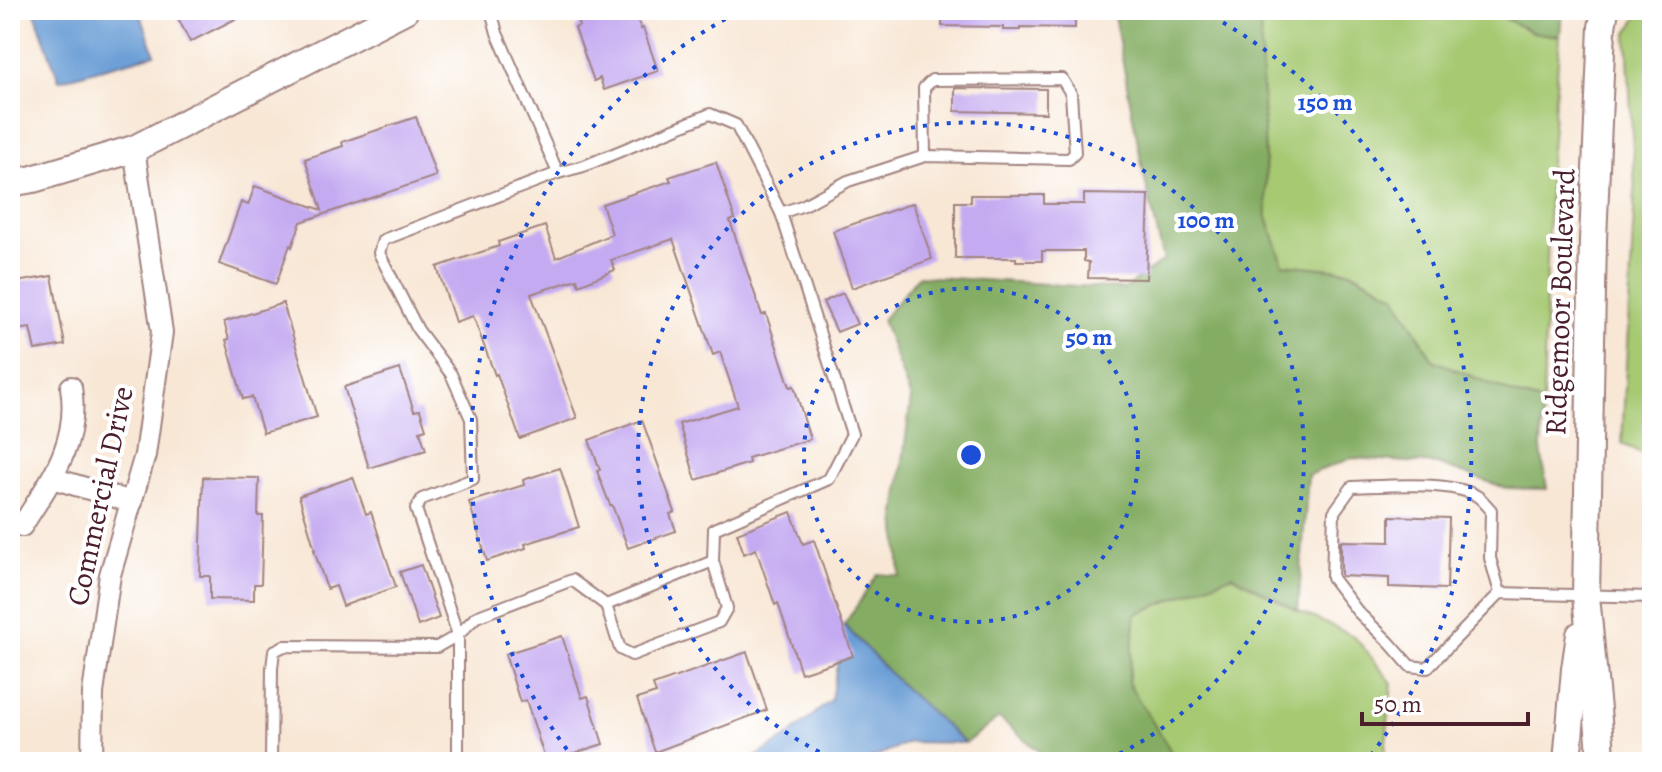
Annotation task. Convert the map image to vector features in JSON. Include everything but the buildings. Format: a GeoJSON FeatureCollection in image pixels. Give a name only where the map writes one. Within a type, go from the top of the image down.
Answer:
{"type":"FeatureCollection","features":[{"type":"Feature","properties":{"kind":"street"},"geometry":{"type":"LineString","coordinates":[[10,183],[134,149],[405,10]]}},
{"type":"Feature","properties":{"kind":"street","name":"Ridgemoor Boulevard"},"geometry":{"type":"LineString","coordinates":[[1601,762],[1586,596],[1593,240],[1605,10]]}},
{"type":"Feature","properties":{"kind":"street","name":"Commercial Drive"},"geometry":{"type":"LineString","coordinates":[[92,762],[93,693],[110,575],[145,455],[162,332],[134,149]]}},
{"type":"Feature","properties":{"kind":"street"},"geometry":{"type":"LineString","coordinates":[[22,526],[68,446],[74,405],[71,387]]}},
{"type":"Feature","properties":{"kind":"street"},"geometry":{"type":"LineString","coordinates":[[52,478],[132,502]]}},
{"type":"Feature","properties":{"kind":"street","name":"Ridgemoor Boulevard"},"geometry":{"type":"LineString","coordinates":[[1567,762],[1575,669],[1586,596]]}},
{"type":"Feature","properties":{"kind":"lane"},"geometry":{"type":"LineString","coordinates":[[491,10],[497,33],[558,173]]}},
{"type":"Feature","properties":{"kind":"lane"},"geometry":{"type":"LineString","coordinates":[[781,213],[804,205],[848,181],[925,156],[1069,159],[1075,153],[1071,94],[1062,79],[932,80],[924,88],[925,156]]}},
{"type":"Feature","properties":{"kind":"lane"},"geometry":{"type":"LineString","coordinates":[[271,762],[274,651],[284,646],[437,647],[458,635],[476,617],[572,580],[606,605],[620,649],[632,655],[719,622],[727,608],[713,561],[714,529],[829,479],[852,434],[781,213],[736,125],[710,114],[584,166],[558,173],[383,240],[379,253],[418,330],[451,374],[471,419],[473,479],[422,499],[416,509],[458,635],[458,762]]}},
{"type":"Feature","properties":{"kind":"lane"},"geometry":{"type":"LineString","coordinates":[[1500,593],[1490,558],[1491,510],[1478,497],[1459,490],[1423,485],[1352,487],[1334,512],[1332,578],[1358,612],[1410,666],[1427,668],[1500,593],[1652,597]]}},
{"type":"Feature","properties":{"kind":"lane"},"geometry":{"type":"LineString","coordinates":[[606,605],[713,561]]}},
{"type":"Feature","properties":{"kind":"green space"},"geometry":{"type":"Polygon","coordinates":[[[1113,10],[1265,10],[1260,21],[1267,217],[1283,264],[1350,271],[1395,295],[1433,360],[1519,396],[1543,402],[1541,449],[1547,489],[1506,488],[1436,464],[1352,458],[1308,475],[1298,611],[1232,575],[1136,614],[1128,683],[1172,753],[1187,762],[1052,762],[999,718],[965,743],[901,685],[844,625],[878,574],[900,576],[896,513],[911,399],[882,320],[918,276],[1124,289],[1164,260],[1144,176],[1113,10]]]}},
{"type":"Feature","properties":{"kind":"green space"},"geometry":{"type":"Polygon","coordinates":[[[1265,10],[1489,10],[1532,32],[1560,36],[1550,164],[1543,402],[1519,396],[1433,360],[1395,295],[1351,271],[1283,264],[1267,217],[1260,21],[1265,10]]]}},
{"type":"Feature","properties":{"kind":"green space"},"geometry":{"type":"Polygon","coordinates":[[[1489,10],[1562,10],[1560,36],[1532,32],[1489,10]]]}},
{"type":"Feature","properties":{"kind":"green space"},"geometry":{"type":"Polygon","coordinates":[[[1642,10],[1652,10],[1652,458],[1622,444],[1635,191],[1627,34],[1642,10]]]}},
{"type":"Feature","properties":{"kind":"green space"},"geometry":{"type":"Polygon","coordinates":[[[1232,575],[1298,611],[1354,636],[1392,683],[1385,752],[1361,762],[1187,762],[1172,754],[1128,683],[1136,614],[1232,575]]]}},
{"type":"Feature","properties":{"kind":"water"},"geometry":{"type":"Polygon","coordinates":[[[34,10],[139,10],[155,54],[59,80],[34,10]]]}},
{"type":"Feature","properties":{"kind":"water"},"geometry":{"type":"Polygon","coordinates":[[[844,625],[901,685],[965,743],[909,742],[863,762],[747,762],[785,739],[831,700],[844,625]]]}}]}
